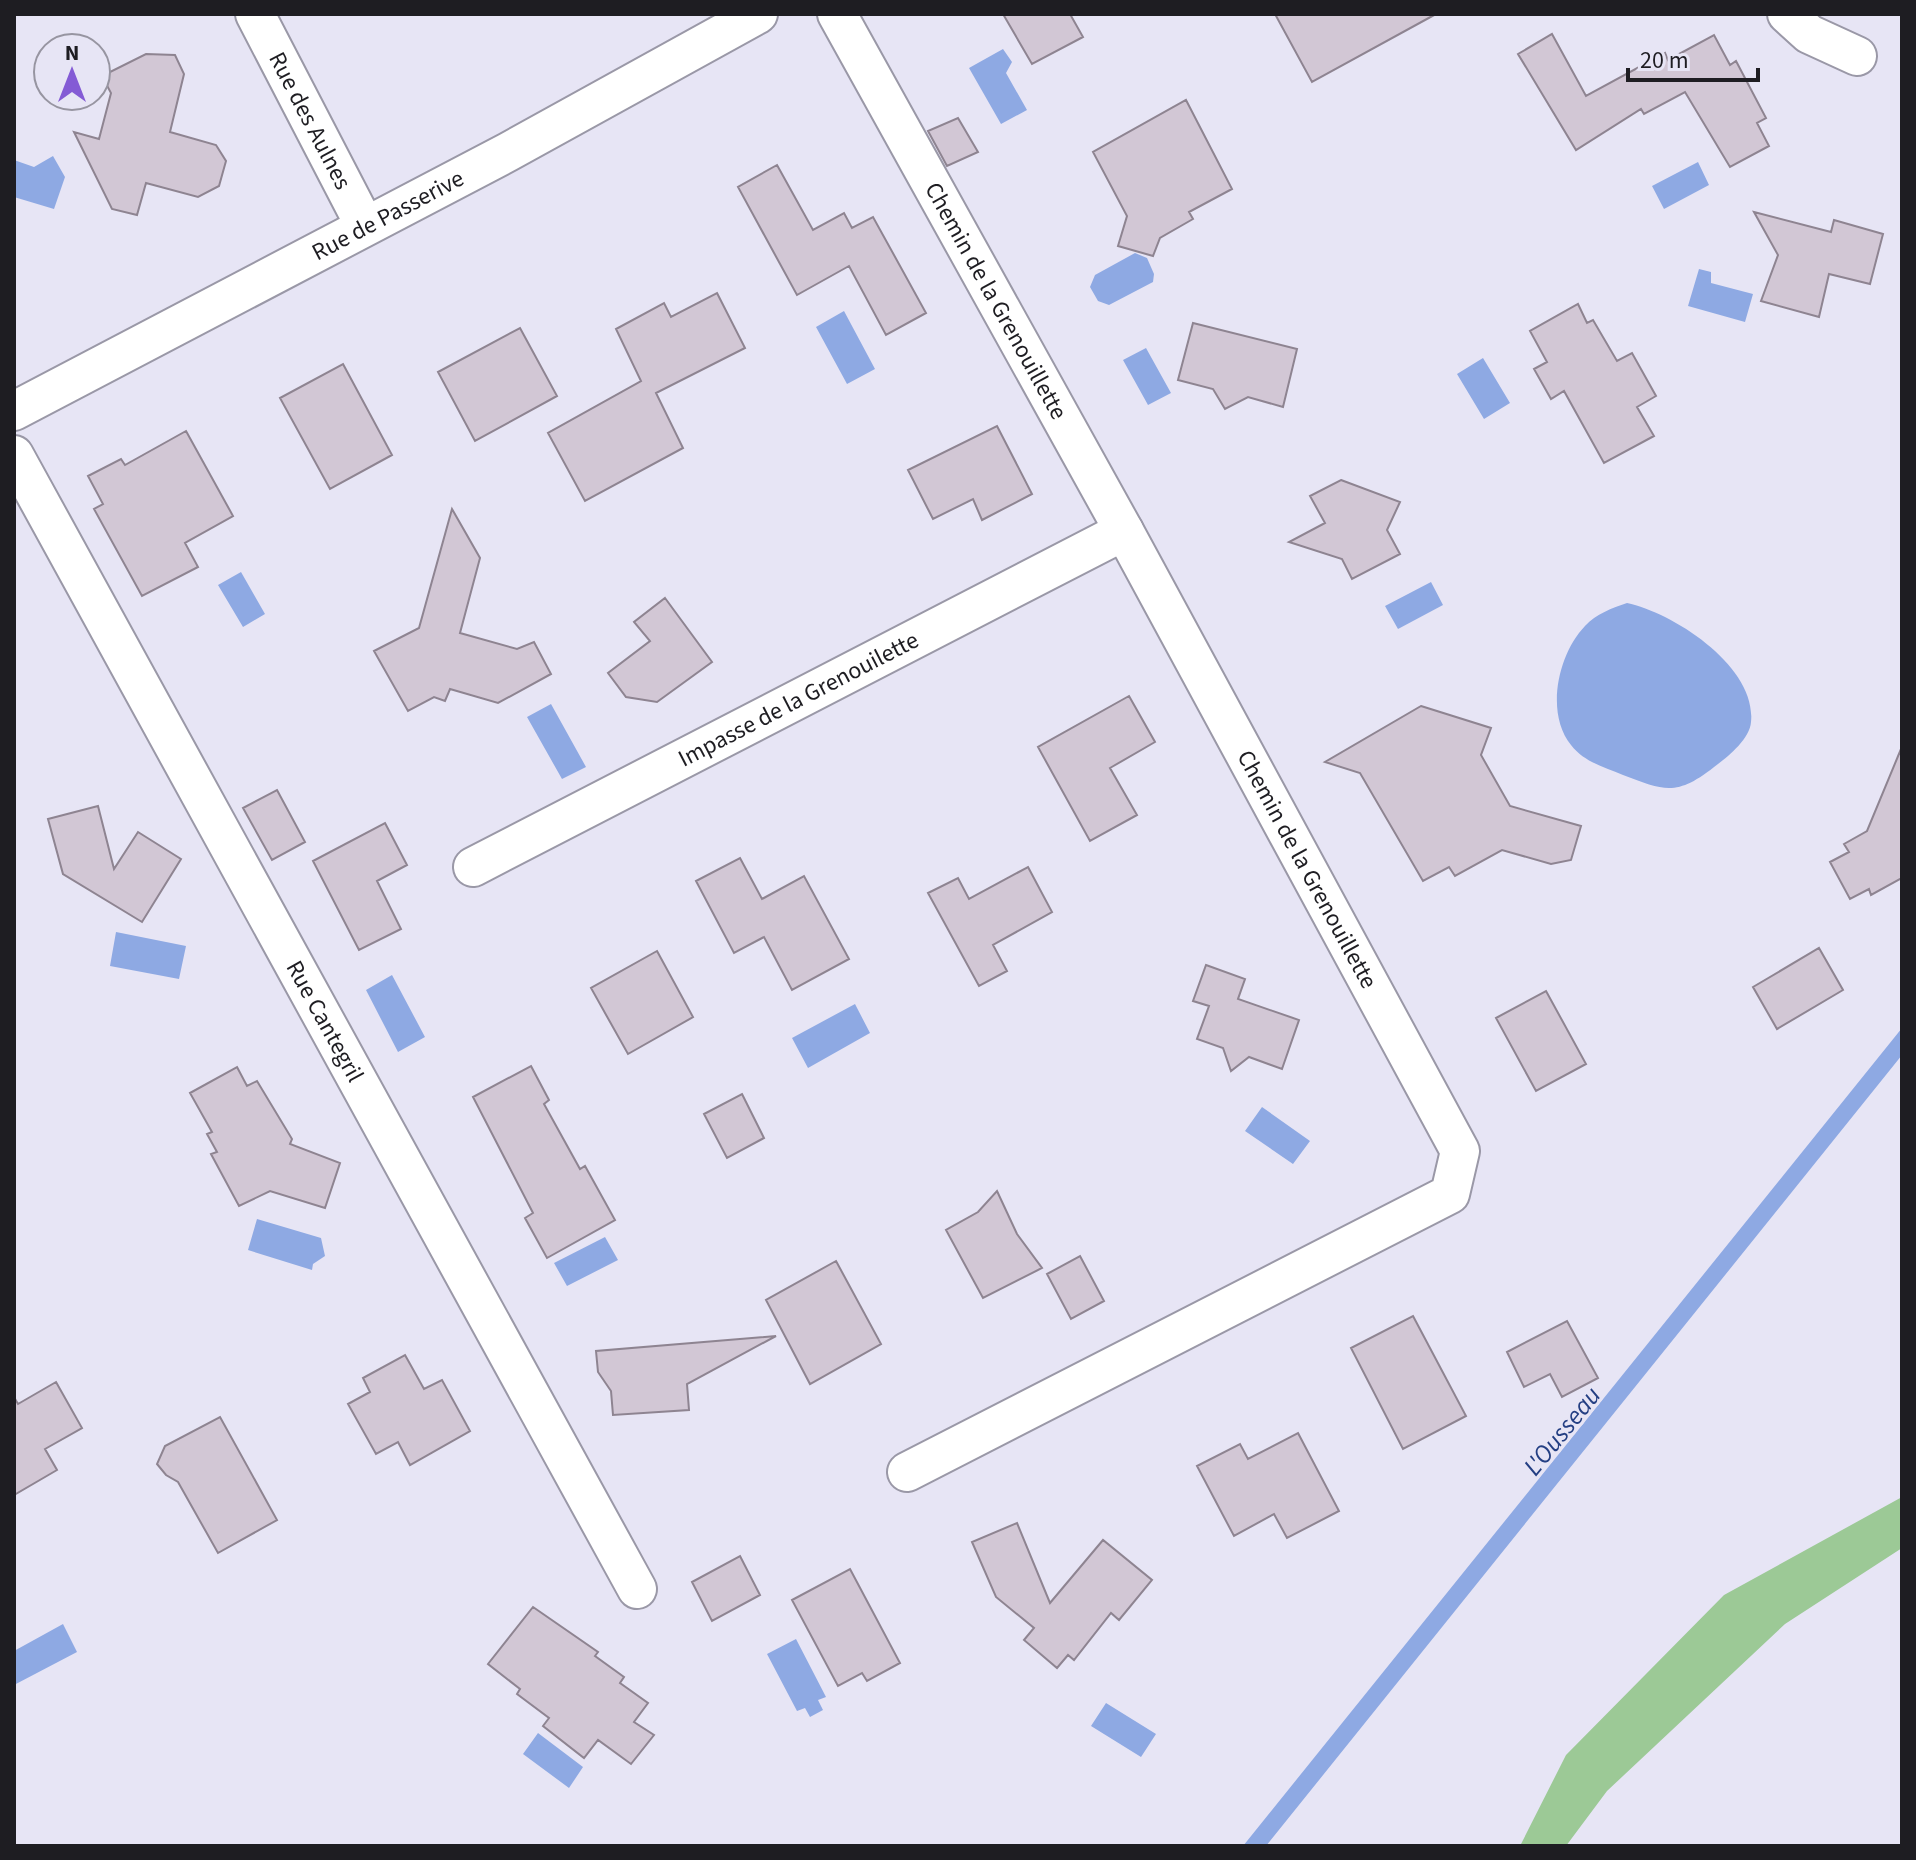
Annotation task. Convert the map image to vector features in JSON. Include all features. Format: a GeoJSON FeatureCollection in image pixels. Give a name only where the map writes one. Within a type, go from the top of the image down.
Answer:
{"type":"FeatureCollection","features":[{"type":"Feature","properties":{"kind":"street","name":"Rue des Aulnes"},"geometry":{"type":"LineString","coordinates":[[255,14],[365,226]]}},
{"type":"Feature","properties":{"kind":"street","name":"Rue de Passerive"},"geometry":{"type":"LineString","coordinates":[[14,411],[758,14]]}},
{"type":"Feature","properties":{"kind":"street","name":"Chemin de la Grenouillette"},"geometry":{"type":"LineString","coordinates":[[837,14],[1124,531],[1460,1151],[1450,1194],[907,1472]]}},
{"type":"Feature","properties":{"kind":"street"},"geometry":{"type":"LineString","coordinates":[[1787,14],[1809,34],[1857,56]]}},
{"type":"Feature","properties":{"kind":"street","name":"Rue Cantegril"},"geometry":{"type":"LineString","coordinates":[[14,455],[637,1589]]}},
{"type":"Feature","properties":{"kind":"street","name":"Impasse de la Grenouilette"},"geometry":{"type":"LineString","coordinates":[[473,867],[1124,531]]}},
{"type":"Feature","properties":{"kind":"green space"},"geometry":{"type":"Polygon","coordinates":[[[1902,1497],[1902,1548],[1785,1624],[1607,1791],[1566,1846],[1520,1846],[1566,1755],[1724,1595],[1902,1497]]]}},
{"type":"Feature","properties":{"kind":"water"},"geometry":{"type":"Polygon","coordinates":[[[1003,49],[1012,62],[1006,73],[1027,110],[1001,124],[969,68],[1003,49]]]}},
{"type":"Feature","properties":{"kind":"water"},"geometry":{"type":"Polygon","coordinates":[[[53,156],[65,177],[54,209],[14,197],[14,160],[34,167],[53,156]]]}},
{"type":"Feature","properties":{"kind":"water"},"geometry":{"type":"Polygon","coordinates":[[[1698,162],[1709,185],[1664,209],[1652,186],[1698,162]]]}},
{"type":"Feature","properties":{"kind":"water"},"geometry":{"type":"Polygon","coordinates":[[[1135,253],[1147,258],[1154,274],[1153,282],[1109,305],[1098,301],[1090,287],[1095,275],[1135,253]]]}},
{"type":"Feature","properties":{"kind":"water"},"geometry":{"type":"Polygon","coordinates":[[[1699,269],[1711,272],[1711,283],[1753,294],[1745,322],[1688,306],[1699,269]]]}},
{"type":"Feature","properties":{"kind":"water"},"geometry":{"type":"Polygon","coordinates":[[[844,311],[875,369],[847,384],[816,327],[844,311]]]}},
{"type":"Feature","properties":{"kind":"water"},"geometry":{"type":"Polygon","coordinates":[[[1146,348],[1171,393],[1148,405],[1123,360],[1146,348]]]}},
{"type":"Feature","properties":{"kind":"water"},"geometry":{"type":"Polygon","coordinates":[[[1483,358],[1510,403],[1484,419],[1457,374],[1483,358]]]}},
{"type":"Feature","properties":{"kind":"water"},"geometry":{"type":"Polygon","coordinates":[[[241,572],[265,614],[243,627],[218,585],[241,572]]]}},
{"type":"Feature","properties":{"kind":"water"},"geometry":{"type":"Polygon","coordinates":[[[1431,582],[1443,605],[1398,629],[1385,606],[1431,582]]]}},
{"type":"Feature","properties":{"kind":"water"},"geometry":{"type":"Polygon","coordinates":[[[1627,603],[1667,618],[1709,646],[1741,682],[1749,702],[1751,722],[1743,740],[1728,756],[1682,786],[1651,785],[1588,760],[1571,745],[1558,717],[1558,684],[1576,638],[1594,618],[1627,603]]]}},
{"type":"Feature","properties":{"kind":"water"},"geometry":{"type":"Polygon","coordinates":[[[551,704],[586,767],[562,779],[527,717],[551,704]]]}},
{"type":"Feature","properties":{"kind":"water"},"geometry":{"type":"Polygon","coordinates":[[[116,932],[186,946],[179,979],[110,966],[116,932]]]}},
{"type":"Feature","properties":{"kind":"water"},"geometry":{"type":"Polygon","coordinates":[[[392,975],[425,1037],[398,1052],[366,990],[392,975]]]}},
{"type":"Feature","properties":{"kind":"water"},"geometry":{"type":"Polygon","coordinates":[[[855,1004],[870,1033],[808,1068],[792,1038],[855,1004]]]}},
{"type":"Feature","properties":{"kind":"water"},"geometry":{"type":"Polygon","coordinates":[[[1902,1028],[1902,1055],[1266,1846],[1243,1846],[1902,1028]]]}},
{"type":"Feature","properties":{"kind":"water"},"geometry":{"type":"Polygon","coordinates":[[[1262,1107],[1310,1141],[1293,1164],[1245,1131],[1262,1107]]]}},
{"type":"Feature","properties":{"kind":"water"},"geometry":{"type":"Polygon","coordinates":[[[257,1219],[321,1238],[325,1256],[313,1264],[312,1270],[248,1250],[257,1219]]]}},
{"type":"Feature","properties":{"kind":"water"},"geometry":{"type":"Polygon","coordinates":[[[605,1237],[618,1260],[567,1286],[554,1263],[605,1237]]]}},
{"type":"Feature","properties":{"kind":"water"},"geometry":{"type":"Polygon","coordinates":[[[63,1624],[77,1652],[14,1685],[14,1651],[63,1624]]]}},
{"type":"Feature","properties":{"kind":"water"},"geometry":{"type":"Polygon","coordinates":[[[796,1639],[826,1697],[818,1700],[823,1710],[810,1717],[805,1708],[797,1711],[767,1654],[796,1639]]]}},
{"type":"Feature","properties":{"kind":"water"},"geometry":{"type":"Polygon","coordinates":[[[1106,1703],[1156,1734],[1141,1757],[1091,1726],[1106,1703]]]}},
{"type":"Feature","properties":{"kind":"water"},"geometry":{"type":"Polygon","coordinates":[[[538,1733],[583,1767],[569,1788],[523,1754],[538,1733]]]}},
{"type":"Feature","properties":{"kind":"building"},"geometry":{"type":"Polygon","coordinates":[[[1003,14],[1070,14],[1083,37],[1032,64],[1003,14]]]}},
{"type":"Feature","properties":{"kind":"building"},"geometry":{"type":"Polygon","coordinates":[[[1275,14],[1436,14],[1312,82],[1275,14]]]}},
{"type":"Feature","properties":{"kind":"building"},"geometry":{"type":"Polygon","coordinates":[[[1552,34],[1586,96],[1665,53],[1668,60],[1714,35],[1730,65],[1736,61],[1766,118],[1757,123],[1769,146],[1730,167],[1685,92],[1644,114],[1641,109],[1576,150],[1518,54],[1552,34]]]}},
{"type":"Feature","properties":{"kind":"building"},"geometry":{"type":"Polygon","coordinates":[[[146,54],[175,55],[184,74],[170,132],[216,145],[226,161],[219,186],[198,197],[146,183],[137,215],[112,209],[74,132],[99,139],[106,112],[112,112],[112,71],[146,54]]]}},
{"type":"Feature","properties":{"kind":"building"},"geometry":{"type":"Polygon","coordinates":[[[1186,100],[1232,189],[1189,212],[1193,219],[1160,238],[1153,256],[1118,246],[1127,216],[1093,152],[1186,100]]]}},
{"type":"Feature","properties":{"kind":"building"},"geometry":{"type":"Polygon","coordinates":[[[958,118],[978,152],[947,166],[928,131],[958,118]]]}},
{"type":"Feature","properties":{"kind":"building"},"geometry":{"type":"Polygon","coordinates":[[[777,165],[813,230],[844,213],[852,228],[873,217],[926,313],[886,335],[849,266],[797,295],[738,187],[777,165]]]}},
{"type":"Feature","properties":{"kind":"building"},"geometry":{"type":"Polygon","coordinates":[[[1754,212],[1831,232],[1834,220],[1883,234],[1870,284],[1829,274],[1819,317],[1761,301],[1778,255],[1754,212]]]}},
{"type":"Feature","properties":{"kind":"building"},"geometry":{"type":"Polygon","coordinates":[[[717,293],[745,348],[656,393],[683,448],[585,501],[548,433],[641,381],[616,329],[664,303],[671,317],[717,293]]]}},
{"type":"Feature","properties":{"kind":"building"},"geometry":{"type":"Polygon","coordinates":[[[1578,304],[1587,323],[1593,320],[1617,361],[1632,353],[1656,396],[1637,407],[1654,436],[1604,463],[1564,391],[1551,399],[1534,369],[1547,362],[1530,331],[1578,304]]]}},
{"type":"Feature","properties":{"kind":"building"},"geometry":{"type":"Polygon","coordinates":[[[1193,323],[1297,349],[1283,407],[1248,397],[1225,409],[1213,389],[1178,380],[1193,323]]]}},
{"type":"Feature","properties":{"kind":"building"},"geometry":{"type":"Polygon","coordinates":[[[520,328],[557,396],[475,441],[438,372],[520,328]]]}},
{"type":"Feature","properties":{"kind":"building"},"geometry":{"type":"Polygon","coordinates":[[[343,364],[392,455],[330,489],[280,398],[343,364]]]}},
{"type":"Feature","properties":{"kind":"building"},"geometry":{"type":"Polygon","coordinates":[[[997,426],[1032,494],[982,520],[973,499],[933,519],[908,470],[997,426]]]}},
{"type":"Feature","properties":{"kind":"building"},"geometry":{"type":"Polygon","coordinates":[[[186,431],[233,516],[185,543],[198,567],[142,596],[94,509],[103,504],[88,476],[121,459],[125,465],[186,431]]]}},
{"type":"Feature","properties":{"kind":"building"},"geometry":{"type":"Polygon","coordinates":[[[1341,480],[1400,502],[1387,530],[1400,554],[1352,579],[1342,559],[1289,542],[1325,523],[1310,496],[1341,480]]]}},
{"type":"Feature","properties":{"kind":"building"},"geometry":{"type":"Polygon","coordinates":[[[452,509],[480,558],[460,633],[517,649],[534,642],[551,674],[498,703],[450,689],[445,701],[434,697],[408,711],[374,651],[419,628],[452,509]]]}},
{"type":"Feature","properties":{"kind":"building"},"geometry":{"type":"Polygon","coordinates":[[[665,598],[712,662],[657,702],[626,697],[608,673],[650,641],[634,622],[665,598]]]}},
{"type":"Feature","properties":{"kind":"building"},"geometry":{"type":"Polygon","coordinates":[[[1129,696],[1155,742],[1110,768],[1137,815],[1090,841],[1038,747],[1129,696]]]}},
{"type":"Feature","properties":{"kind":"building"},"geometry":{"type":"Polygon","coordinates":[[[1421,706],[1491,728],[1481,755],[1510,806],[1581,826],[1571,860],[1551,864],[1502,850],[1455,876],[1449,867],[1423,881],[1360,773],[1325,762],[1421,706]]]}},
{"type":"Feature","properties":{"kind":"building"},"geometry":{"type":"Polygon","coordinates":[[[1901,749],[1902,878],[1871,895],[1869,889],[1850,899],[1830,862],[1849,852],[1844,844],[1867,831],[1901,749]]]}},
{"type":"Feature","properties":{"kind":"building"},"geometry":{"type":"Polygon","coordinates":[[[277,790],[305,842],[272,860],[243,808],[277,790]]]}},
{"type":"Feature","properties":{"kind":"building"},"geometry":{"type":"Polygon","coordinates":[[[98,806],[114,869],[138,832],[181,859],[142,922],[63,874],[48,819],[98,806]]]}},
{"type":"Feature","properties":{"kind":"building"},"geometry":{"type":"Polygon","coordinates":[[[385,823],[407,865],[377,881],[401,929],[359,950],[313,861],[385,823]]]}},
{"type":"Feature","properties":{"kind":"building"},"geometry":{"type":"Polygon","coordinates":[[[740,858],[762,899],[804,876],[849,959],[792,990],[764,937],[734,953],[696,881],[740,858]]]}},
{"type":"Feature","properties":{"kind":"building"},"geometry":{"type":"Polygon","coordinates":[[[1028,867],[1052,912],[993,945],[1007,971],[979,986],[928,893],[958,878],[969,899],[1028,867]]]}},
{"type":"Feature","properties":{"kind":"building"},"geometry":{"type":"Polygon","coordinates":[[[1819,948],[1843,990],[1777,1029],[1753,987],[1819,948]]]}},
{"type":"Feature","properties":{"kind":"building"},"geometry":{"type":"Polygon","coordinates":[[[657,951],[693,1017],[628,1054],[591,988],[657,951]]]}},
{"type":"Feature","properties":{"kind":"building"},"geometry":{"type":"Polygon","coordinates":[[[1206,965],[1245,979],[1238,999],[1299,1020],[1282,1069],[1249,1057],[1231,1071],[1223,1048],[1197,1039],[1209,1006],[1193,1001],[1206,965]]]}},
{"type":"Feature","properties":{"kind":"building"},"geometry":{"type":"Polygon","coordinates":[[[1546,991],[1586,1064],[1536,1091],[1496,1018],[1546,991]]]}},
{"type":"Feature","properties":{"kind":"building"},"geometry":{"type":"Polygon","coordinates":[[[531,1066],[549,1100],[544,1104],[580,1169],[585,1166],[615,1220],[547,1258],[525,1218],[533,1213],[473,1097],[531,1066]]]}},
{"type":"Feature","properties":{"kind":"building"},"geometry":{"type":"Polygon","coordinates":[[[237,1067],[247,1086],[257,1081],[292,1139],[290,1144],[340,1163],[325,1208],[270,1191],[239,1206],[211,1154],[217,1152],[207,1134],[212,1132],[190,1093],[237,1067]]]}},
{"type":"Feature","properties":{"kind":"building"},"geometry":{"type":"Polygon","coordinates":[[[742,1094],[764,1138],[727,1158],[704,1114],[742,1094]]]}},
{"type":"Feature","properties":{"kind":"building"},"geometry":{"type":"Polygon","coordinates":[[[997,1191],[1017,1234],[1042,1268],[983,1298],[946,1230],[978,1212],[997,1191]]]}},
{"type":"Feature","properties":{"kind":"building"},"geometry":{"type":"Polygon","coordinates":[[[1080,1256],[1104,1301],[1071,1319],[1047,1274],[1080,1256]]]}},
{"type":"Feature","properties":{"kind":"building"},"geometry":{"type":"Polygon","coordinates":[[[836,1261],[881,1344],[810,1384],[766,1300],[836,1261]]]}},
{"type":"Feature","properties":{"kind":"building"},"geometry":{"type":"Polygon","coordinates":[[[1413,1316],[1466,1416],[1403,1449],[1351,1348],[1413,1316]]]}},
{"type":"Feature","properties":{"kind":"building"},"geometry":{"type":"Polygon","coordinates":[[[1567,1321],[1598,1378],[1562,1397],[1550,1374],[1524,1387],[1507,1352],[1567,1321]]]}},
{"type":"Feature","properties":{"kind":"building"},"geometry":{"type":"Polygon","coordinates":[[[776,1336],[687,1384],[689,1410],[613,1415],[611,1391],[598,1372],[596,1351],[776,1336]]]}},
{"type":"Feature","properties":{"kind":"building"},"geometry":{"type":"Polygon","coordinates":[[[405,1355],[424,1389],[442,1380],[470,1431],[410,1465],[398,1442],[376,1454],[348,1404],[370,1392],[363,1378],[405,1355]]]}},
{"type":"Feature","properties":{"kind":"building"},"geometry":{"type":"Polygon","coordinates":[[[56,1382],[82,1428],[45,1449],[57,1470],[14,1495],[14,1397],[18,1404],[56,1382]]]}},
{"type":"Feature","properties":{"kind":"building"},"geometry":{"type":"Polygon","coordinates":[[[220,1417],[277,1520],[218,1553],[178,1482],[166,1475],[157,1464],[165,1446],[220,1417]]]}},
{"type":"Feature","properties":{"kind":"building"},"geometry":{"type":"Polygon","coordinates":[[[1298,1433],[1339,1511],[1287,1538],[1274,1514],[1234,1536],[1197,1466],[1240,1444],[1248,1459],[1298,1433]]]}},
{"type":"Feature","properties":{"kind":"building"},"geometry":{"type":"Polygon","coordinates":[[[1017,1523],[1050,1603],[1103,1540],[1152,1580],[1119,1620],[1111,1613],[1074,1660],[1068,1655],[1057,1668],[1024,1640],[1034,1628],[996,1597],[972,1542],[1017,1523]]]}},
{"type":"Feature","properties":{"kind":"building"},"geometry":{"type":"Polygon","coordinates":[[[740,1556],[760,1595],[712,1621],[692,1582],[740,1556]]]}},
{"type":"Feature","properties":{"kind":"building"},"geometry":{"type":"Polygon","coordinates":[[[850,1569],[900,1663],[867,1681],[862,1673],[838,1686],[792,1600],[850,1569]]]}},
{"type":"Feature","properties":{"kind":"building"},"geometry":{"type":"Polygon","coordinates":[[[533,1607],[598,1652],[595,1656],[624,1677],[620,1683],[648,1703],[634,1722],[654,1735],[631,1764],[598,1740],[584,1758],[543,1726],[549,1718],[517,1694],[520,1689],[488,1664],[533,1607]]]}},
{"type":"Feature","properties":{"kind":"water label","name":"L'Ousseau"},"geometry":{"type":"Point","coordinates":[1562,1431]}}]}
